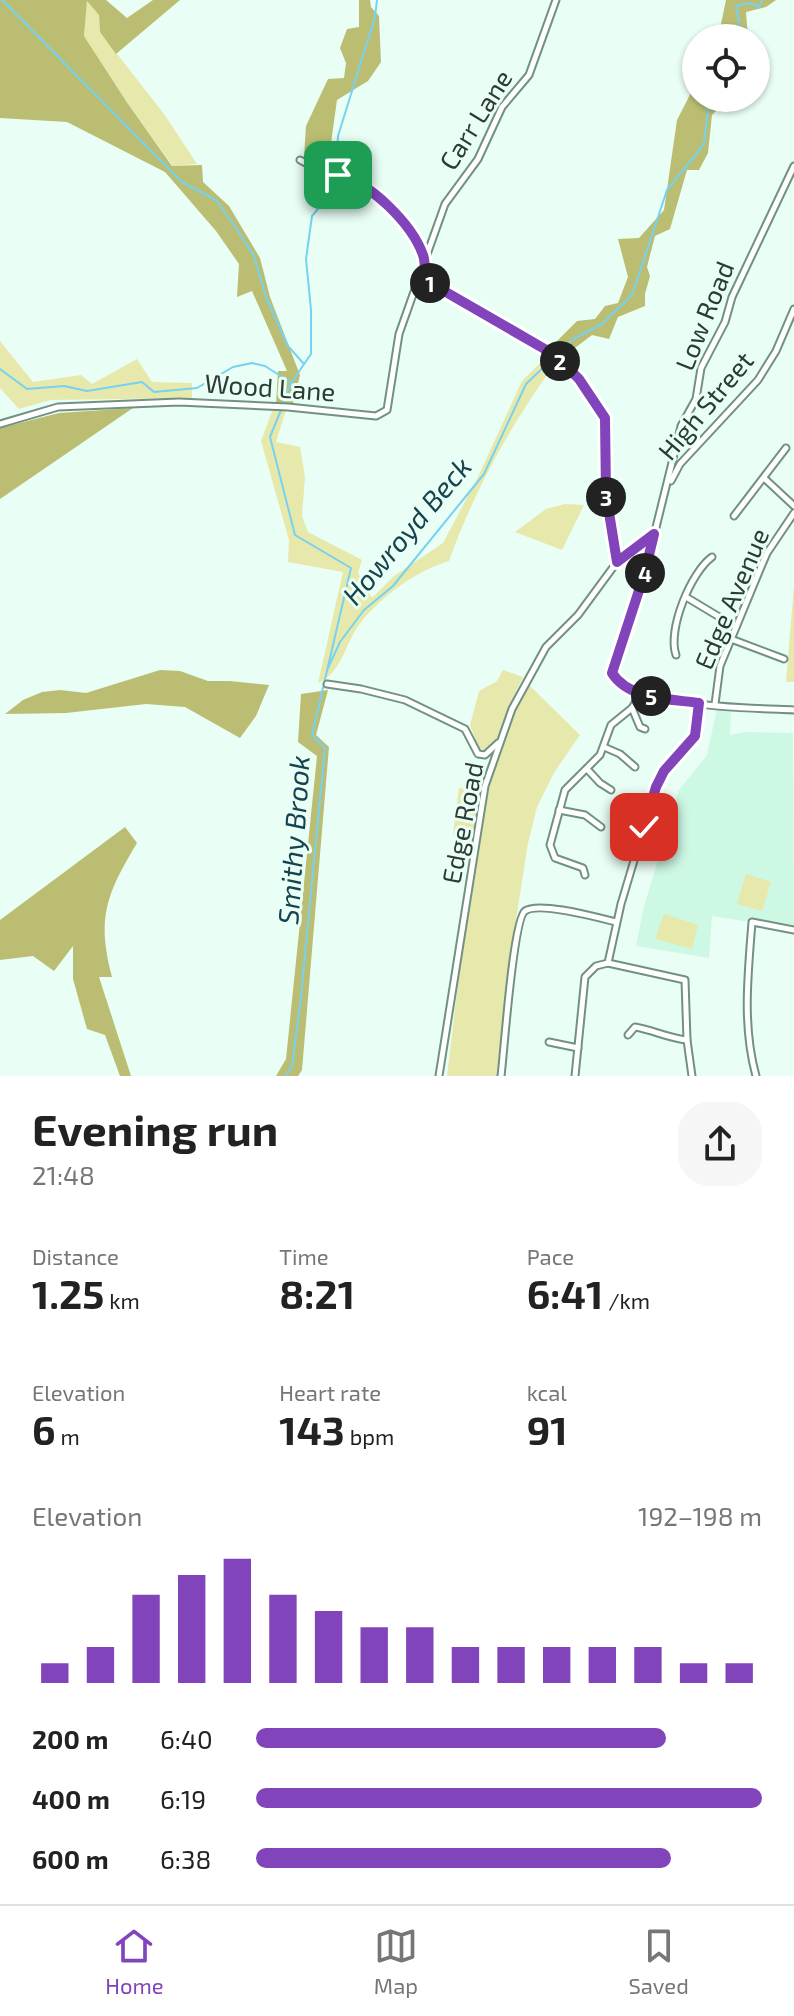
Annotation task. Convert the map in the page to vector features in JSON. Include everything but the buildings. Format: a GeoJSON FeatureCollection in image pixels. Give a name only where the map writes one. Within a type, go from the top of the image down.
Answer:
{"type":"FeatureCollection","features":[{"type":"Feature","properties":{"kind":"street","name":"Carr Lane"},"geometry":{"type":"LineString","coordinates":[[424,262],[445,204],[478,159],[502,107],[529,75],[556,0]]}},
{"type":"Feature","properties":{"kind":"street"},"geometry":{"type":"LineString","coordinates":[[300,160],[321,171],[360,181],[414,235],[424,262],[422,280],[555,355],[579,379],[605,418],[606,494],[617,562]]}},
{"type":"Feature","properties":{"kind":"street","name":"Low Road"},"geometry":{"type":"LineString","coordinates":[[641,693],[622,684],[612,673],[645,572],[681,426],[696,399],[701,368],[725,322],[732,297],[794,166]]}},
{"type":"Feature","properties":{"kind":"street","name":"Wood Lane"},"geometry":{"type":"LineString","coordinates":[[0,424],[58,407],[179,402],[288,407],[376,416],[383,414],[392,390],[399,334],[422,280]]}},
{"type":"Feature","properties":{"kind":"street","name":"High Street"},"geometry":{"type":"LineString","coordinates":[[668,485],[680,464],[758,380],[776,351],[794,309]]}},
{"type":"Feature","properties":{"kind":"street"},"geometry":{"type":"LineString","coordinates":[[734,516],[786,448]]}},
{"type":"Feature","properties":{"kind":"street"},"geometry":{"type":"LineString","coordinates":[[764,478],[794,506]]}},
{"type":"Feature","properties":{"kind":"street","name":"Edge Avenue"},"geometry":{"type":"LineString","coordinates":[[715,704],[720,666],[731,639],[767,553],[794,513]]}},
{"type":"Feature","properties":{"kind":"street"},"geometry":{"type":"LineString","coordinates":[[785,525],[794,529]]}},
{"type":"Feature","properties":{"kind":"street","name":"Edge Road"},"geometry":{"type":"LineString","coordinates":[[439,1076],[485,786],[512,709],[546,647],[578,615],[617,562],[654,534]]}},
{"type":"Feature","properties":{"kind":"street"},"geometry":{"type":"LineString","coordinates":[[676,655],[673,645],[675,623],[686,596],[712,557]]}},
{"type":"Feature","properties":{"kind":"street"},"geometry":{"type":"LineString","coordinates":[[686,596],[736,627]]}},
{"type":"Feature","properties":{"kind":"street"},"geometry":{"type":"LineString","coordinates":[[731,639],[784,659]]}},
{"type":"Feature","properties":{"kind":"street"},"geometry":{"type":"LineString","coordinates":[[327,684],[405,700],[465,729],[478,754],[485,755],[501,739]]}},
{"type":"Feature","properties":{"kind":"street"},"geometry":{"type":"LineString","coordinates":[[585,875],[585,865],[555,858],[550,845],[565,790],[600,755],[611,725],[632,708],[641,693],[699,703],[794,710]]}},
{"type":"Feature","properties":{"kind":"street"},"geometry":{"type":"LineString","coordinates":[[608,963],[616,922],[656,787],[673,760],[695,736],[699,703]]}},
{"type":"Feature","properties":{"kind":"street"},"geometry":{"type":"LineString","coordinates":[[632,708],[640,727],[645,729]]}},
{"type":"Feature","properties":{"kind":"street"},"geometry":{"type":"LineString","coordinates":[[604,747],[620,754],[635,767]]}},
{"type":"Feature","properties":{"kind":"street"},"geometry":{"type":"LineString","coordinates":[[587,769],[611,790]]}},
{"type":"Feature","properties":{"kind":"street"},"geometry":{"type":"LineString","coordinates":[[559,810],[585,815],[601,827]]}},
{"type":"Feature","properties":{"kind":"street"},"geometry":{"type":"LineString","coordinates":[[501,1076],[514,954],[522,913],[536,907],[616,922]]}},
{"type":"Feature","properties":{"kind":"street"},"geometry":{"type":"LineString","coordinates":[[756,1076],[748,1046],[752,922],[794,930]]}},
{"type":"Feature","properties":{"kind":"street"},"geometry":{"type":"LineString","coordinates":[[575,1076],[585,977],[596,966],[608,963],[685,980],[692,1076]]}},
{"type":"Feature","properties":{"kind":"street"},"geometry":{"type":"LineString","coordinates":[[628,1035],[635,1027],[653,1030],[668,1038],[687,1040]]}},
{"type":"Feature","properties":{"kind":"street"},"geometry":{"type":"LineString","coordinates":[[549,1042],[578,1048]]}},
{"type":"Feature","properties":{"kind":"shaded area"},"geometry":{"type":"Polygon","coordinates":[[[718,704],[731,706],[730,735],[746,732],[793,733],[794,929],[712,916],[709,958],[636,946],[643,910],[679,790],[707,755],[718,704]]]}},
{"type":"Feature","properties":{"kind":"green space"},"geometry":{"type":"Polygon","coordinates":[[[0,0],[106,0],[127,18],[153,0],[180,0],[116,54],[100,32],[99,15],[87,1],[84,36],[172,166],[202,165],[203,182],[229,206],[260,258],[270,297],[300,375],[293,404],[276,404],[278,371],[287,371],[252,291],[237,297],[239,264],[216,231],[165,172],[67,122],[0,118],[0,0]]]}},
{"type":"Feature","properties":{"kind":"green space"},"geometry":{"type":"Polygon","coordinates":[[[87,0],[99,15],[100,32],[164,114],[197,164],[173,166],[126,101],[84,36],[87,0]]]}},
{"type":"Feature","properties":{"kind":"green space"},"geometry":{"type":"Polygon","coordinates":[[[359,0],[370,0],[371,7],[379,16],[381,62],[368,81],[337,100],[324,168],[304,157],[306,126],[328,79],[344,78],[346,63],[340,48],[347,29],[359,27],[359,0]]]}},
{"type":"Feature","properties":{"kind":"green space"},"geometry":{"type":"Polygon","coordinates":[[[726,0],[776,0],[766,7],[746,12],[747,24],[721,24],[726,0]]]}},
{"type":"Feature","properties":{"kind":"green space"},"geometry":{"type":"Polygon","coordinates":[[[682,110],[715,112],[712,115],[708,153],[699,170],[687,170],[670,229],[655,236],[647,267],[650,276],[645,306],[618,317],[609,339],[592,335],[563,357],[552,346],[577,321],[595,319],[605,306],[618,303],[628,277],[618,239],[639,238],[664,210],[677,120],[682,110]]]}},
{"type":"Feature","properties":{"kind":"green space"},"geometry":{"type":"Polygon","coordinates":[[[0,341],[33,382],[81,375],[92,384],[137,359],[152,382],[192,383],[192,398],[50,400],[19,409],[0,388],[0,341]]]}},
{"type":"Feature","properties":{"kind":"green space"},"geometry":{"type":"Polygon","coordinates":[[[544,359],[555,364],[523,410],[495,459],[449,561],[412,578],[379,602],[361,622],[333,672],[318,683],[343,572],[288,562],[289,540],[261,441],[273,409],[286,410],[276,442],[300,447],[305,477],[302,516],[308,532],[362,560],[358,573],[372,598],[394,576],[443,543],[478,477],[522,381],[544,359]]]}},
{"type":"Feature","properties":{"kind":"green space"},"geometry":{"type":"Polygon","coordinates":[[[133,408],[0,499],[0,428],[59,413],[133,408]]]}},
{"type":"Feature","properties":{"kind":"green space"},"geometry":{"type":"Polygon","coordinates":[[[565,504],[584,505],[562,550],[515,532],[546,509],[565,504]]]}},
{"type":"Feature","properties":{"kind":"green space"},"geometry":{"type":"Polygon","coordinates":[[[794,585],[794,682],[786,682],[794,585]]]}},
{"type":"Feature","properties":{"kind":"green space"},"geometry":{"type":"Polygon","coordinates":[[[160,670],[180,671],[208,681],[269,685],[256,716],[240,738],[185,707],[146,704],[66,713],[5,714],[23,700],[42,692],[60,690],[86,693],[160,670]]]}},
{"type":"Feature","properties":{"kind":"green space"},"geometry":{"type":"Polygon","coordinates":[[[503,670],[523,677],[497,740],[480,751],[470,725],[479,691],[497,681],[503,670]]]}},
{"type":"Feature","properties":{"kind":"green space"},"geometry":{"type":"Polygon","coordinates":[[[528,684],[580,735],[555,771],[537,807],[528,843],[511,952],[497,1076],[447,1076],[461,958],[490,782],[515,710],[528,684]]]}},
{"type":"Feature","properties":{"kind":"green space"},"geometry":{"type":"Polygon","coordinates":[[[328,690],[316,735],[329,747],[302,1070],[298,1076],[276,1076],[286,1059],[317,756],[298,742],[301,694],[328,690]]]}},
{"type":"Feature","properties":{"kind":"green space"},"geometry":{"type":"Polygon","coordinates":[[[459,788],[480,790],[472,839],[453,834],[459,788]]]}},
{"type":"Feature","properties":{"kind":"green space"},"geometry":{"type":"Polygon","coordinates":[[[125,827],[137,843],[118,877],[107,907],[105,938],[112,977],[99,977],[131,1076],[120,1076],[105,1035],[87,1029],[73,979],[73,946],[54,971],[33,956],[0,960],[0,920],[125,827]]]}},
{"type":"Feature","properties":{"kind":"green space"},"geometry":{"type":"Polygon","coordinates":[[[746,874],[771,882],[762,911],[737,904],[746,874]]]}},
{"type":"Feature","properties":{"kind":"green space"},"geometry":{"type":"Polygon","coordinates":[[[664,914],[698,925],[692,949],[655,939],[664,914]]]}},
{"type":"Feature","properties":{"kind":"waterway"},"geometry":{"type":"LineString","coordinates":[[2,0],[182,182],[216,200],[254,256],[266,297],[288,346],[304,364]]}},
{"type":"Feature","properties":{"kind":"waterway","name":"Smithy Brook"},"geometry":{"type":"LineString","coordinates":[[283,404],[291,383],[311,354],[306,259],[312,216],[335,189],[338,136],[375,17],[377,0]]}},
{"type":"Feature","properties":{"kind":"waterway","name":"Howroyd Beck"},"geometry":{"type":"LineString","coordinates":[[739,24],[736,6],[749,3],[759,7],[762,0]]}},
{"type":"Feature","properties":{"kind":"waterway","name":"Howroyd Beck"},"geometry":{"type":"LineString","coordinates":[[328,668],[340,642],[364,610],[393,586],[484,474],[526,384],[573,339],[602,324],[632,295],[667,190],[704,144],[708,112]]}},
{"type":"Feature","properties":{"kind":"waterway"},"geometry":{"type":"LineString","coordinates":[[0,369],[27,389],[64,386],[87,391],[142,382],[154,392],[197,388],[233,367],[252,363],[265,366],[290,382]]}},
{"type":"Feature","properties":{"kind":"waterway","name":"Smithy Brook"},"geometry":{"type":"LineString","coordinates":[[281,410],[270,437],[295,535],[351,568],[312,735],[325,748],[300,1006],[292,1066],[286,1076]]}},
{"type":"Feature","properties":{"kind":"route"},"geometry":{"type":"LineString","coordinates":[[338,175],[360,181],[414,235],[425,260],[425,280],[555,355],[579,379],[605,418],[604,473],[617,562],[654,534],[625,640],[612,673],[622,684],[641,693],[699,703],[695,736],[664,771],[644,827]]}}]}
